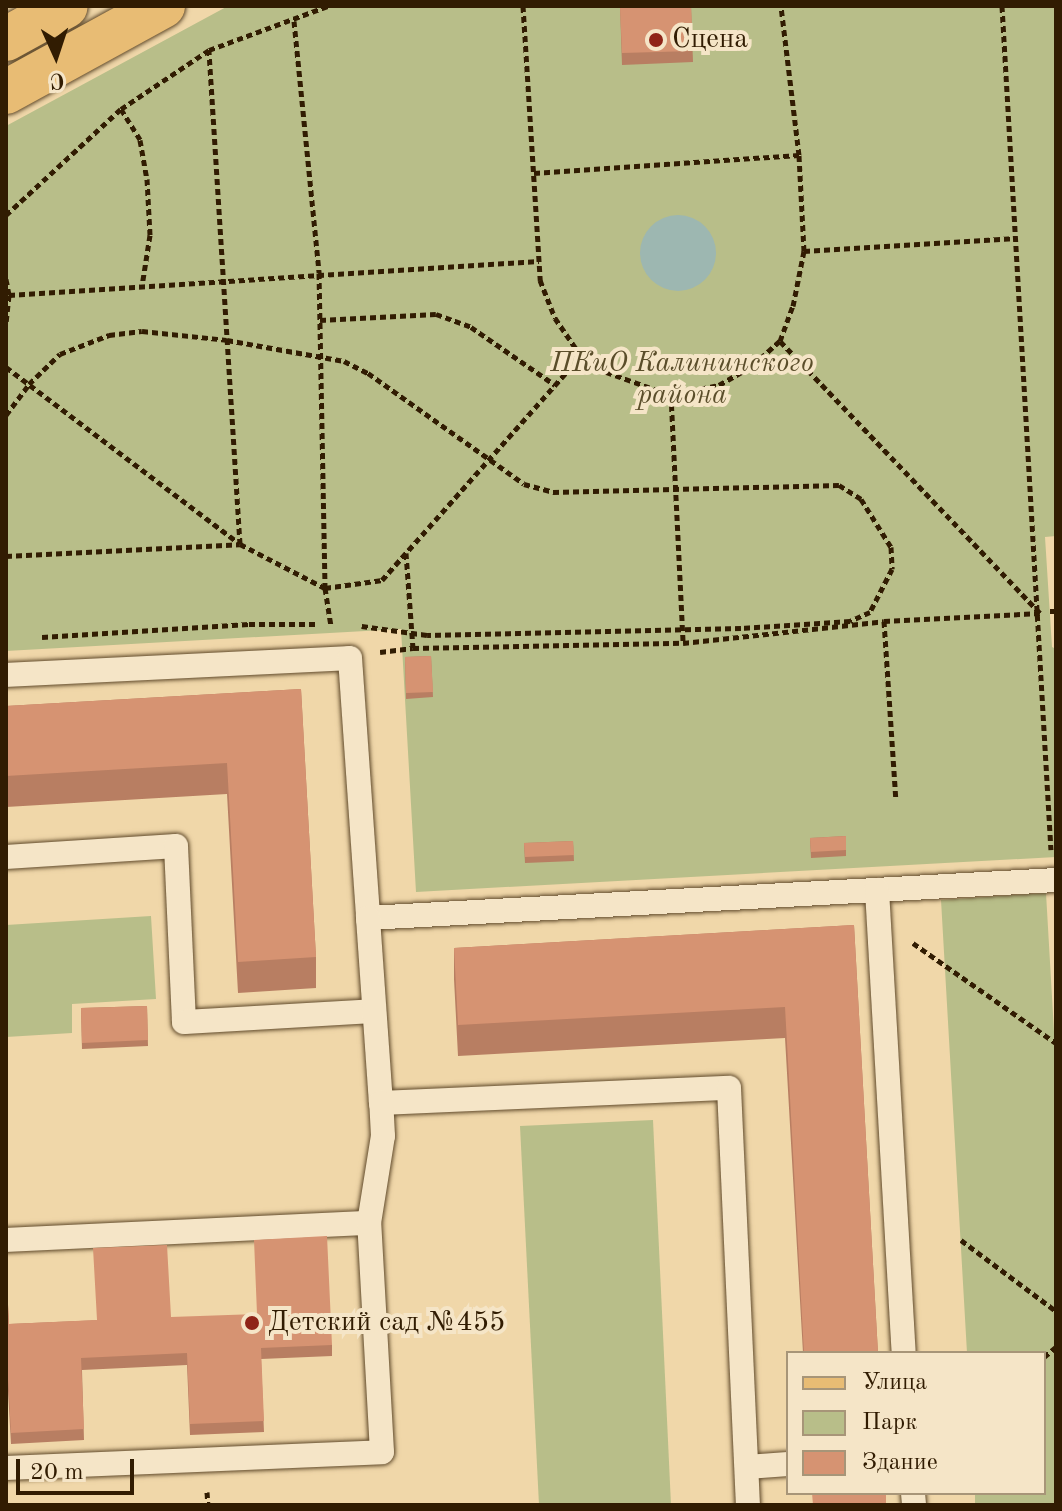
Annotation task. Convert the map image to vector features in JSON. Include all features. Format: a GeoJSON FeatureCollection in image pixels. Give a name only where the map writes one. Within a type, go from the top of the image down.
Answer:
{"type":"FeatureCollection","features":[{"type":"Feature","properties":{"kind":"main road"},"geometry":{"type":"LineString","coordinates":[[6,39],[66,6]]}},
{"type":"Feature","properties":{"kind":"main road"},"geometry":{"type":"LineString","coordinates":[[6,92],[163,6]]}},
{"type":"Feature","properties":{"kind":"lane"},"geometry":{"type":"LineString","coordinates":[[6,675],[341,659],[368,918],[383,1136],[369,1223],[382,1452],[6,1468]]}},
{"type":"Feature","properties":{"kind":"lane"},"geometry":{"type":"LineString","coordinates":[[6,857],[176,846],[184,1022],[374,1011]]}},
{"type":"Feature","properties":{"kind":"lane"},"geometry":{"type":"LineString","coordinates":[[368,918],[1055,880]]}},
{"type":"Feature","properties":{"kind":"lane"},"geometry":{"type":"LineString","coordinates":[[877,890],[904,1351]]}},
{"type":"Feature","properties":{"kind":"lane"},"geometry":{"type":"LineString","coordinates":[[381,1103],[729,1088],[748,1505]]}},
{"type":"Feature","properties":{"kind":"lane"},"geometry":{"type":"LineString","coordinates":[[6,1240],[369,1223]]}},
{"type":"Feature","properties":{"kind":"lane"},"geometry":{"type":"LineString","coordinates":[[747,1467],[786,1464]]}},
{"type":"Feature","properties":{"kind":"path"},"geometry":{"type":"LineString","coordinates":[[6,215],[121,109],[209,50],[328,6]]}},
{"type":"Feature","properties":{"kind":"path"},"geometry":{"type":"LineString","coordinates":[[523,6],[540,280],[555,318],[581,356],[606,372],[671,395],[719,385],[753,365],[780,341],[793,306],[804,251],[799,155],[781,6]]}},
{"type":"Feature","properties":{"kind":"path"},"geometry":{"type":"LineString","coordinates":[[1002,6],[1055,880]]}},
{"type":"Feature","properties":{"kind":"path"},"geometry":{"type":"LineString","coordinates":[[294,21],[319,273],[325,588],[341,659],[413,648],[683,643],[884,621],[1040,613]]}},
{"type":"Feature","properties":{"kind":"path"},"geometry":{"type":"LineString","coordinates":[[209,50],[240,544]]}},
{"type":"Feature","properties":{"kind":"path"},"geometry":{"type":"LineString","coordinates":[[121,109],[140,140],[147,179],[150,235],[142,286]]}},
{"type":"Feature","properties":{"kind":"path"},"geometry":{"type":"LineString","coordinates":[[534,173],[799,155]]}},
{"type":"Feature","properties":{"kind":"path"},"geometry":{"type":"LineString","coordinates":[[804,251],[1017,238]]}},
{"type":"Feature","properties":{"kind":"path"},"geometry":{"type":"LineString","coordinates":[[9,295],[539,261]]}},
{"type":"Feature","properties":{"kind":"path"},"geometry":{"type":"LineString","coordinates":[[6,279],[9,295],[6,322]]}},
{"type":"Feature","properties":{"kind":"path"},"geometry":{"type":"LineString","coordinates":[[320,320],[436,314],[471,327],[555,385]]}},
{"type":"Feature","properties":{"kind":"path"},"geometry":{"type":"LineString","coordinates":[[6,415],[29,384],[60,354],[109,335],[142,331],[227,340],[344,361],[368,373],[524,484],[553,492],[839,485],[861,499],[891,547],[892,569],[870,612],[850,621],[682,629],[412,633],[350,624]]}},
{"type":"Feature","properties":{"kind":"path"},"geometry":{"type":"LineString","coordinates":[[780,341],[1040,613]]}},
{"type":"Feature","properties":{"kind":"path"},"geometry":{"type":"LineString","coordinates":[[6,367],[240,544],[325,588],[382,580],[581,356]]}},
{"type":"Feature","properties":{"kind":"path"},"geometry":{"type":"LineString","coordinates":[[671,395],[683,643]]}},
{"type":"Feature","properties":{"kind":"path"},"geometry":{"type":"LineString","coordinates":[[6,556],[240,544]]}},
{"type":"Feature","properties":{"kind":"path"},"geometry":{"type":"LineString","coordinates":[[406,553],[413,648]]}},
{"type":"Feature","properties":{"kind":"path"},"geometry":{"type":"LineString","coordinates":[[884,621],[896,800]]}},
{"type":"Feature","properties":{"kind":"path"},"geometry":{"type":"LineString","coordinates":[[36,638],[249,624],[340,624]]}},
{"type":"Feature","properties":{"kind":"path"},"geometry":{"type":"LineString","coordinates":[[879,919],[1056,1043]]}},
{"type":"Feature","properties":{"kind":"path"},"geometry":{"type":"LineString","coordinates":[[961,1240],[1056,1311]]}},
{"type":"Feature","properties":{"kind":"green space","name":"ПКиО Калининского района"},"geometry":{"type":"Polygon","coordinates":[[[228,6],[1056,6],[1056,536],[1045,537],[1052,647],[1056,649],[1056,857],[416,892],[401,629],[6,651],[6,126],[228,6]]]}},
{"type":"Feature","properties":{"kind":"green space"},"geometry":{"type":"Polygon","coordinates":[[[1046,893],[1056,1066],[1056,1505],[975,1505],[975,1495],[1046,1495],[1046,1351],[967,1351],[941,900],[1046,893]]]}},
{"type":"Feature","properties":{"kind":"green space"},"geometry":{"type":"Polygon","coordinates":[[[151,916],[156,999],[72,1004],[72,1033],[6,1037],[6,925],[151,916]]]}},
{"type":"Feature","properties":{"kind":"green space"},"geometry":{"type":"Polygon","coordinates":[[[653,1120],[671,1505],[539,1505],[520,1126],[653,1120]]]}},
{"type":"Feature","properties":{"kind":"water"},"geometry":{"type":"Polygon","coordinates":[[[678,215],[693,218],[705,226],[713,238],[716,253],[713,268],[705,280],[693,288],[678,291],[663,288],[651,280],[643,268],[640,253],[643,238],[651,226],[663,218],[678,215]]]}},
{"type":"Feature","properties":{"kind":"building","name":"Сцена"},"geometry":{"type":"Polygon","coordinates":[[[691,6],[693,51],[622,53],[620,7],[691,6]]]}},
{"type":"Feature","properties":{"kind":"building"},"geometry":{"type":"Polygon","coordinates":[[[431,656],[433,692],[406,693],[405,657],[431,656]]]}},
{"type":"Feature","properties":{"kind":"building"},"geometry":{"type":"Polygon","coordinates":[[[301,689],[316,957],[238,962],[227,763],[6,776],[6,706],[301,689]]]}},
{"type":"Feature","properties":{"kind":"building"},"geometry":{"type":"Polygon","coordinates":[[[846,836],[846,850],[811,852],[810,838],[846,836]]]}},
{"type":"Feature","properties":{"kind":"building"},"geometry":{"type":"Polygon","coordinates":[[[573,841],[574,855],[525,857],[524,843],[573,841]]]}},
{"type":"Feature","properties":{"kind":"building"},"geometry":{"type":"Polygon","coordinates":[[[854,925],[878,1351],[804,1351],[785,1007],[458,1025],[454,948],[854,925]]]}},
{"type":"Feature","properties":{"kind":"building"},"geometry":{"type":"Polygon","coordinates":[[[147,1006],[148,1040],[82,1043],[81,1008],[147,1006]]]}},
{"type":"Feature","properties":{"kind":"building"},"geometry":{"type":"Polygon","coordinates":[[[327,1236],[332,1345],[261,1348],[264,1421],[190,1424],[187,1353],[81,1358],[84,1429],[11,1433],[6,1361],[6,1266],[9,1324],[97,1320],[93,1248],[167,1245],[171,1317],[257,1314],[254,1240],[327,1236]]]}},
{"type":"Feature","properties":{"kind":"building"},"geometry":{"type":"Polygon","coordinates":[[[812,1495],[886,1495],[886,1505],[813,1505],[812,1495]]]}},
{"type":"Feature","properties":{"kind":"place","name":"Сцена"},"geometry":{"type":"Point","coordinates":[656,40]}},
{"type":"Feature","properties":{"kind":"place","name":"Детский сад №455"},"geometry":{"type":"Point","coordinates":[252,1323]}}]}
